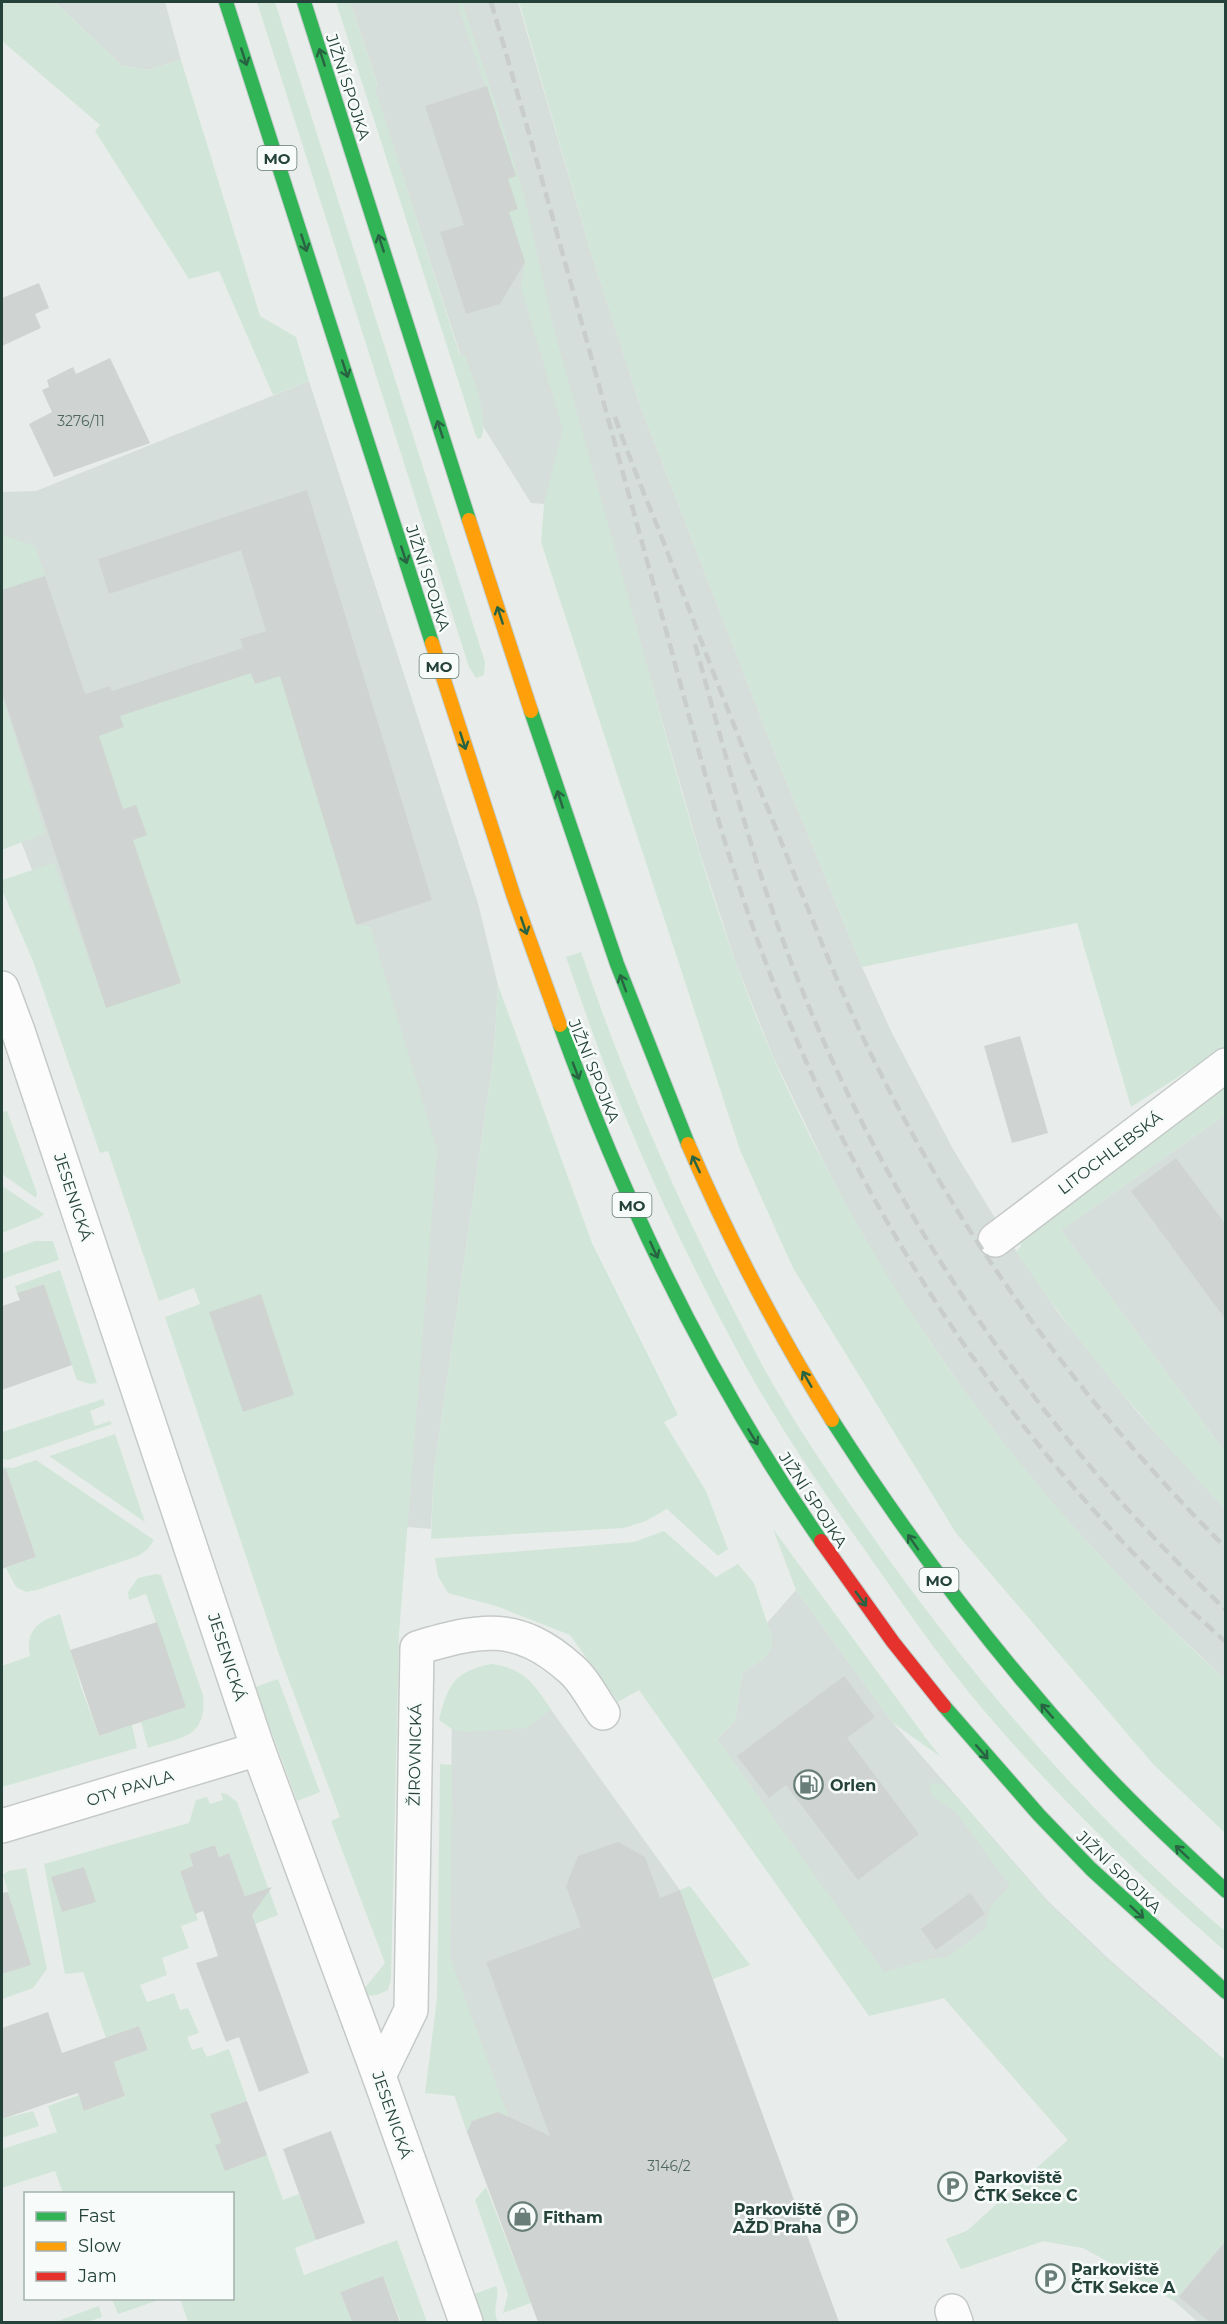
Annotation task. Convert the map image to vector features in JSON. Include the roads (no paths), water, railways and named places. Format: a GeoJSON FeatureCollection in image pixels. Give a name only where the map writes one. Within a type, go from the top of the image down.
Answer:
{"type":"FeatureCollection","features":[{"type":"Feature","properties":{"kind":"highway","name":"JIŽNÍ SPOJKA"},"geometry":{"type":"LineString","coordinates":[[226,2],[497,847],[555,1017],[632,1205],[676,1296],[723,1387],[776,1474],[832,1559],[899,1651],[956,1722],[1023,1799],[1094,1872],[1226,1992]]}},
{"type":"Feature","properties":{"kind":"highway","name":"JIŽNÍ SPOJKA"},"geometry":{"type":"LineString","coordinates":[[304,2],[517,670],[610,948],[665,1093],[720,1217],[769,1312],[821,1404],[878,1493],[939,1580],[1065,1732],[1127,1798],[1226,1892]]}},
{"type":"Feature","properties":{"kind":"street","name":"JESENICKÁ"},"geometry":{"type":"LineString","coordinates":[[2,988],[258,1749],[379,2076],[466,2322]]}},
{"type":"Feature","properties":{"kind":"street","name":"LITOCHLEBSKÁ"},"geometry":{"type":"LineString","coordinates":[[995,1240],[1226,1065]]}},
{"type":"Feature","properties":{"kind":"street","name":"ŽIROVNICKÁ"},"geometry":{"type":"LineString","coordinates":[[379,2076],[411,2010],[417,1648],[458,1635],[495,1631],[530,1640],[572,1670],[603,1713]]}},
{"type":"Feature","properties":{"kind":"street","name":"OTY PAVLA"},"geometry":{"type":"LineString","coordinates":[[2,1826],[258,1749]]}},
{"type":"Feature","properties":{"kind":"railway"},"geometry":{"type":"LineString","coordinates":[[491,2],[730,860],[763,955],[802,1051],[846,1146],[896,1238],[952,1327],[1013,1412],[1079,1494],[1150,1571],[1226,1642]]}},
{"type":"Feature","properties":{"kind":"railway"},"geometry":{"type":"LineString","coordinates":[[615,417],[722,694],[825,950],[852,1014],[902,1115],[940,1183],[1025,1312],[1121,1434],[1226,1548]]}},
{"type":"Feature","properties":{"kind":"railway"},"geometry":{"type":"LineString","coordinates":[[695,644],[748,834],[785,946],[823,1040],[866,1130],[914,1218],[967,1303],[1025,1385],[1088,1463],[1155,1538],[1226,1610]]}},
{"type":"Feature","properties":{"kind":"place","name":"Orlen"},"geometry":{"type":"Point","coordinates":[809,1785]}},
{"type":"Feature","properties":{"kind":"place","name":"Parkoviště ČTK Sekce C"},"geometry":{"type":"Point","coordinates":[953,2186]}},
{"type":"Feature","properties":{"kind":"place","name":"Fitham"},"geometry":{"type":"Point","coordinates":[522,2217]}},
{"type":"Feature","properties":{"kind":"place","name":"Parkoviště AŽD Praha"},"geometry":{"type":"Point","coordinates":[843,2218]}},
{"type":"Feature","properties":{"kind":"place","name":"Parkoviště ČTK Sekce A"},"geometry":{"type":"Point","coordinates":[1050,2278]}}]}
